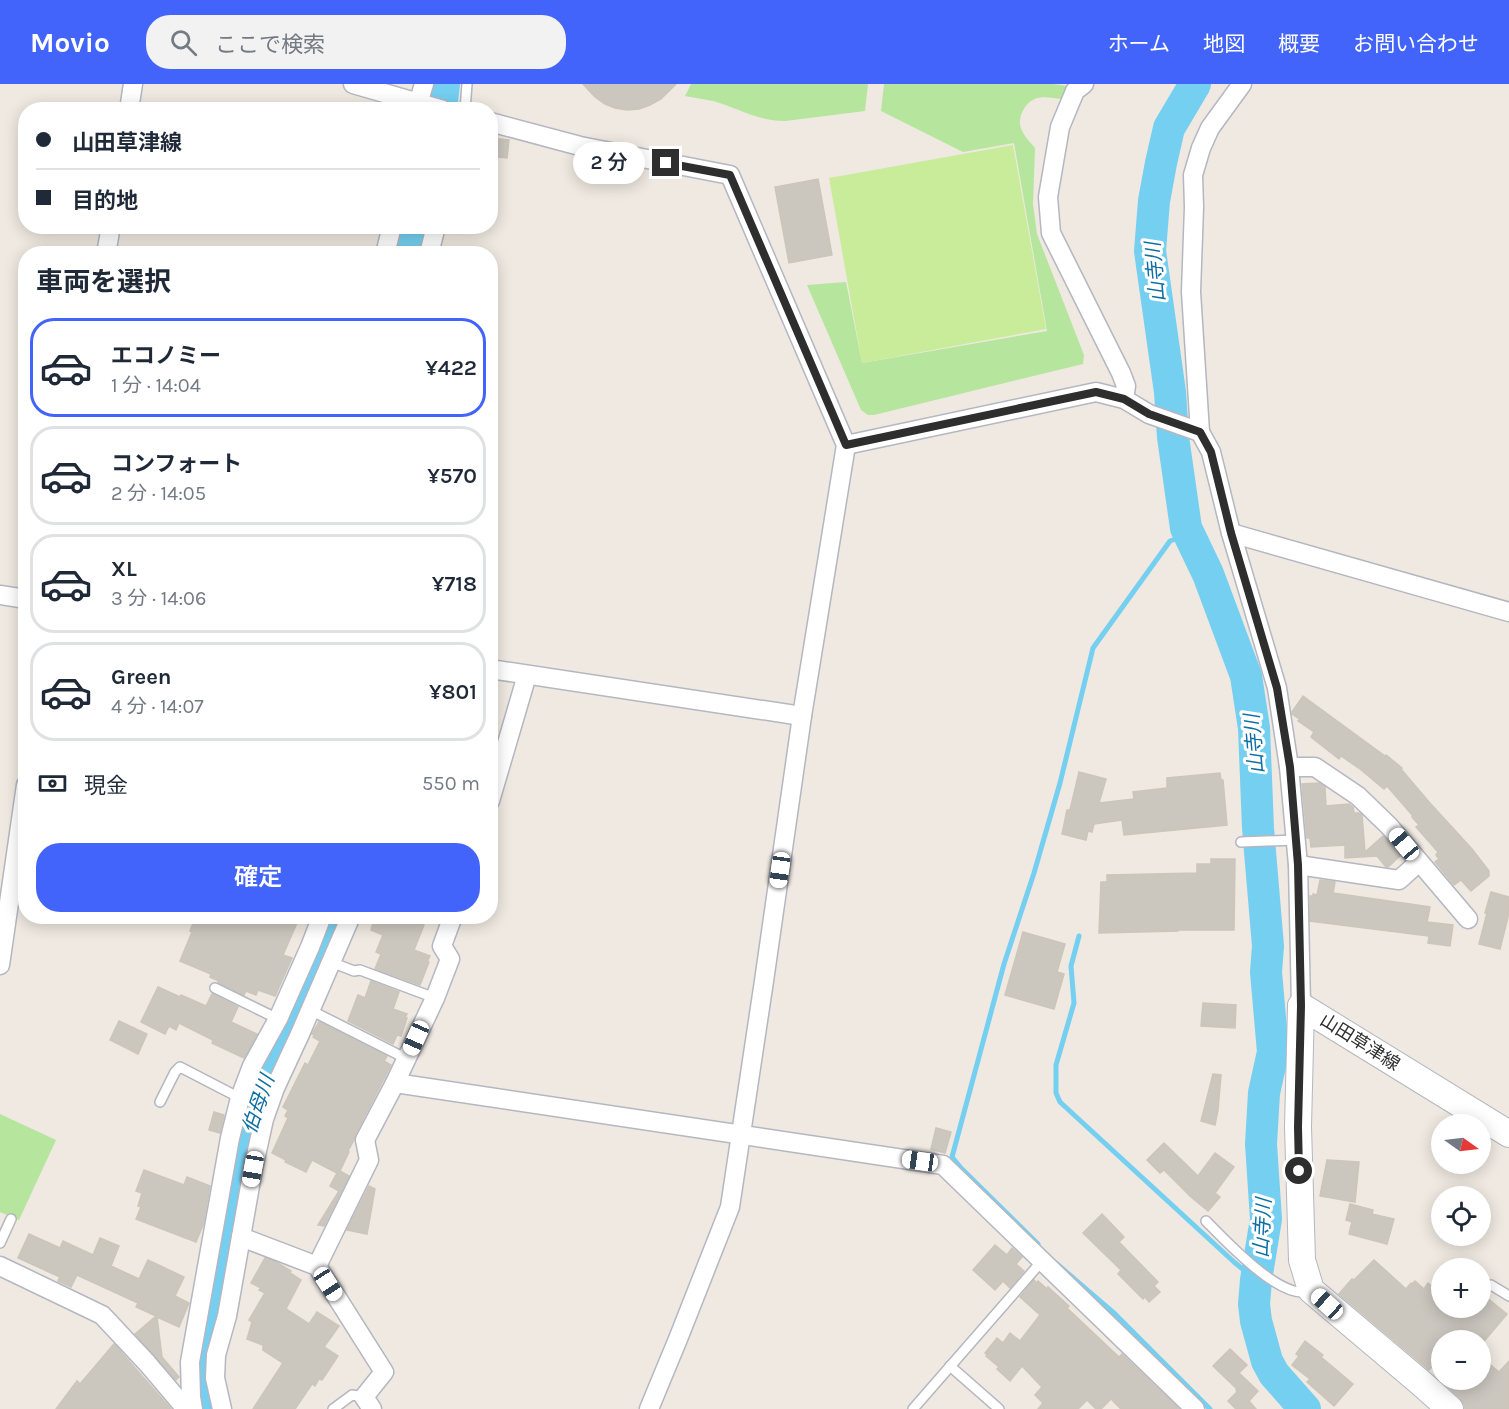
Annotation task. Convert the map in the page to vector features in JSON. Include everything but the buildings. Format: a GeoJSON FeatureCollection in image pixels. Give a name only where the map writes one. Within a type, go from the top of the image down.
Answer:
{"type":"FeatureCollection","features":[{"type":"Feature","properties":{"kind":"main road","name":"山田草津線"},"geometry":{"type":"LineString","coordinates":[[1301,1006],[1509,1134]]}},
{"type":"Feature","properties":{"kind":"main road","name":"山田草津線"},"geometry":{"type":"LineString","coordinates":[[1301,1006],[1298,1127],[1302,1260],[1311,1290]]}},
{"type":"Feature","properties":{"kind":"main road"},"geometry":{"type":"LineString","coordinates":[[1311,1290],[1450,1409]]}},
{"type":"Feature","properties":{"kind":"street"},"geometry":{"type":"LineString","coordinates":[[130,102],[132,84]]}},
{"type":"Feature","properties":{"kind":"street"},"geometry":{"type":"LineString","coordinates":[[353,84],[406,102]]}},
{"type":"Feature","properties":{"kind":"street"},"geometry":{"type":"LineString","coordinates":[[419,102],[424,84]]}},
{"type":"Feature","properties":{"kind":"street"},"geometry":{"type":"LineString","coordinates":[[1084,84],[1075,91],[1060,127],[1048,197],[1051,233],[1121,373],[1126,386],[1124,399]]}},
{"type":"Feature","properties":{"kind":"street"},"geometry":{"type":"LineString","coordinates":[[1194,430],[1191,292],[1193,175],[1201,148],[1210,129],[1242,84]]}},
{"type":"Feature","properties":{"kind":"street"},"geometry":{"type":"LineString","coordinates":[[498,124],[580,146],[730,175],[846,445],[802,716],[730,1207],[649,1409]]}},
{"type":"Feature","properties":{"kind":"street"},"geometry":{"type":"LineString","coordinates":[[846,445],[1096,392],[1124,399],[1149,414],[1194,430],[1211,452],[1231,533],[1277,688],[1290,767],[1298,865],[1301,1006]]}},
{"type":"Feature","properties":{"kind":"street"},"geometry":{"type":"LineString","coordinates":[[1231,533],[1509,612]]}},
{"type":"Feature","properties":{"kind":"street"},"geometry":{"type":"LineString","coordinates":[[0,595],[18,597]]}},
{"type":"Feature","properties":{"kind":"street"},"geometry":{"type":"LineString","coordinates":[[498,670],[802,716]]}},
{"type":"Feature","properties":{"kind":"street"},"geometry":{"type":"LineString","coordinates":[[498,774],[527,675]]}},
{"type":"Feature","properties":{"kind":"street"},"geometry":{"type":"LineString","coordinates":[[1290,767],[1315,767],[1358,796],[1389,826],[1468,919]]}},
{"type":"Feature","properties":{"kind":"street"},"geometry":{"type":"LineString","coordinates":[[0,965],[18,840]]}},
{"type":"Feature","properties":{"kind":"street"},"geometry":{"type":"LineString","coordinates":[[1298,865],[1399,880],[1419,862]]}},
{"type":"Feature","properties":{"kind":"street"},"geometry":{"type":"LineString","coordinates":[[319,924],[278,1019],[252,1066],[240,1098],[230,1138],[190,1362],[191,1397],[195,1409],[221,1406],[216,1378],[216,1354],[227,1316],[264,1119],[275,1088],[348,924]]}},
{"type":"Feature","properties":{"kind":"street"},"geometry":{"type":"LineString","coordinates":[[317,1266],[369,1160],[365,1140],[407,1059],[435,998],[450,958],[442,945],[450,924]]}},
{"type":"Feature","properties":{"kind":"street"},"geometry":{"type":"LineString","coordinates":[[395,1083],[943,1165],[1195,1409]]}},
{"type":"Feature","properties":{"kind":"street"},"geometry":{"type":"LineString","coordinates":[[241,1237],[317,1266],[384,1372],[368,1403]]}},
{"type":"Feature","properties":{"kind":"street"},"geometry":{"type":"LineString","coordinates":[[0,1266],[102,1315],[186,1409]]}},
{"type":"Feature","properties":{"kind":"lane"},"geometry":{"type":"LineString","coordinates":[[466,102],[467,84]]}},
{"type":"Feature","properties":{"kind":"lane"},"geometry":{"type":"LineString","coordinates":[[1241,842],[1295,840]]}},
{"type":"Feature","properties":{"kind":"lane"},"geometry":{"type":"LineString","coordinates":[[331,962],[354,971],[360,970],[435,998]]}},
{"type":"Feature","properties":{"kind":"lane"},"geometry":{"type":"LineString","coordinates":[[215,988],[278,1019]]}},
{"type":"Feature","properties":{"kind":"lane"},"geometry":{"type":"LineString","coordinates":[[310,1010],[407,1059]]}},
{"type":"Feature","properties":{"kind":"lane"},"geometry":{"type":"LineString","coordinates":[[160,1102],[174,1072],[180,1067],[240,1098]]}},
{"type":"Feature","properties":{"kind":"lane"},"geometry":{"type":"LineString","coordinates":[[0,1243],[11,1220]]}},
{"type":"Feature","properties":{"kind":"lane"},"geometry":{"type":"LineString","coordinates":[[1206,1221],[1249,1263],[1287,1290],[1303,1293],[1311,1290]]}},
{"type":"Feature","properties":{"kind":"lane"},"geometry":{"type":"LineString","coordinates":[[913,1409],[1042,1261]]}},
{"type":"Feature","properties":{"kind":"lane"},"geometry":{"type":"LineString","coordinates":[[1491,1285],[1509,1296]]}},
{"type":"Feature","properties":{"kind":"lane"},"geometry":{"type":"LineString","coordinates":[[950,1366],[999,1409]]}},
{"type":"Feature","properties":{"kind":"lane"},"geometry":{"type":"LineString","coordinates":[[333,1409],[352,1395],[368,1403]]}},
{"type":"Feature","properties":{"kind":"green space"},"geometry":{"type":"Polygon","coordinates":[[[691,84],[868,84],[865,111],[785,121],[766,119],[713,101],[685,96],[691,84]]]}},
{"type":"Feature","properties":{"kind":"green space"},"geometry":{"type":"Polygon","coordinates":[[[884,84],[1053,84],[1067,86],[1061,99],[1040,97],[1030,102],[1022,112],[1020,124],[1024,134],[1035,148],[1033,204],[1037,234],[1084,355],[1083,364],[874,415],[868,415],[861,410],[807,285],[846,282],[862,363],[1047,331],[1014,143],[963,152],[881,111],[884,84]]]}},
{"type":"Feature","properties":{"kind":"green space"},"geometry":{"type":"Polygon","coordinates":[[[1013,145],[1046,329],[862,363],[829,178],[1013,145]]]}},
{"type":"Feature","properties":{"kind":"green space"},"geometry":{"type":"Polygon","coordinates":[[[0,1114],[56,1140],[19,1220],[0,1212],[0,1114]]]}},
{"type":"Feature","properties":{"kind":"waterway","name":"伯母川"},"geometry":{"type":"LineString","coordinates":[[442,102],[444,84]]}},
{"type":"Feature","properties":{"kind":"waterway","name":"山寺川"},"geometry":{"type":"LineString","coordinates":[[1195,84],[1169,128],[1154,201],[1150,251],[1186,528],[1208,574],[1246,676],[1254,728],[1258,828],[1268,946],[1266,972],[1273,1052],[1264,1093],[1261,1144],[1266,1219],[1254,1304],[1256,1321],[1267,1361],[1274,1374],[1305,1409]]}},
{"type":"Feature","properties":{"kind":"waterway","name":"伯母川"},"geometry":{"type":"LineString","coordinates":[[408,246],[412,234]]}},
{"type":"Feature","properties":{"kind":"waterway"},"geometry":{"type":"LineString","coordinates":[[1038,1244],[952,1157],[1004,964],[1060,783],[1093,648],[1170,541],[1189,534]]}},
{"type":"Feature","properties":{"kind":"waterway","name":"伯母川"},"geometry":{"type":"LineString","coordinates":[[210,1409],[202,1369],[240,1159],[250,1116],[265,1075],[332,924]]}},
{"type":"Feature","properties":{"kind":"waterway"},"geometry":{"type":"LineString","coordinates":[[1079,936],[1071,966],[1074,1003],[1056,1065],[1056,1093],[1060,1102],[1256,1280]]}},
{"type":"Feature","properties":{"kind":"waterway"},"geometry":{"type":"LineString","coordinates":[[1057,1264],[1115,1314],[1210,1409]]}},
{"type":"Feature","properties":{"kind":"route"},"geometry":{"type":"LineString","coordinates":[[666,163],[730,175],[846,445],[1096,392],[1124,399],[1149,414],[1200,432],[1211,452],[1231,533],[1277,688],[1290,767],[1298,865],[1301,1006],[1299,1171]]}}]}
